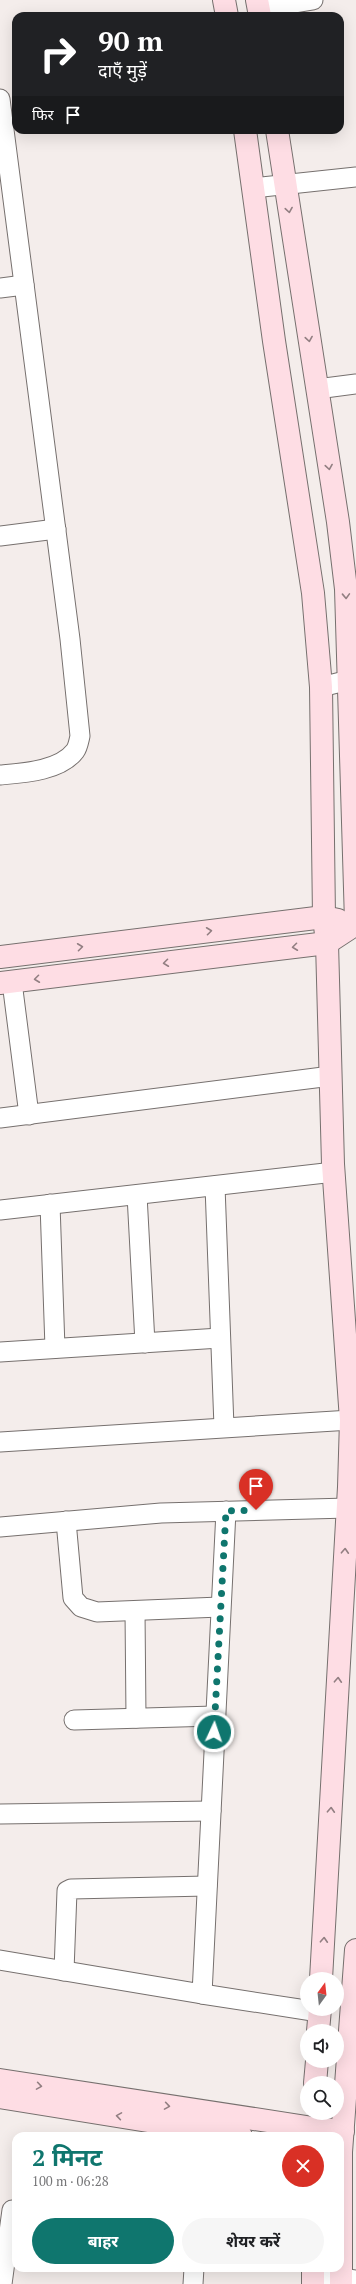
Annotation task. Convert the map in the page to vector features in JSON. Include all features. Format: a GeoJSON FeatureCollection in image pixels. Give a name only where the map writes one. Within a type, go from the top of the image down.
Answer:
{"type":"FeatureCollection","features":[{"type":"Feature","properties":{"kind":"street"},"geometry":{"type":"LineString","coordinates":[[224,0],[226,12]]}},
{"type":"Feature","properties":{"kind":"street"},"geometry":{"type":"LineString","coordinates":[[258,8],[313,0]]}},
{"type":"Feature","properties":{"kind":"street"},"geometry":{"type":"LineString","coordinates":[[0,99],[56,529],[80,736],[75,751],[59,763],[29,772],[0,775]]}},
{"type":"Feature","properties":{"kind":"street"},"geometry":{"type":"LineString","coordinates":[[246,134],[274,342],[313,593],[321,687],[324,917],[327,943],[334,1172],[351,1420],[348,1508],[321,1972]]}},
{"type":"Feature","properties":{"kind":"street"},"geometry":{"type":"LineString","coordinates":[[278,134],[338,522],[346,589],[354,680],[356,924]]}},
{"type":"Feature","properties":{"kind":"street"},"geometry":{"type":"LineString","coordinates":[[254,188],[356,178]]}},
{"type":"Feature","properties":{"kind":"street"},"geometry":{"type":"LineString","coordinates":[[0,288],[24,285]]}},
{"type":"Feature","properties":{"kind":"street"},"geometry":{"type":"LineString","coordinates":[[317,389],[356,384]]}},
{"type":"Feature","properties":{"kind":"street"},"geometry":{"type":"LineString","coordinates":[[0,536],[56,529]]}},
{"type":"Feature","properties":{"kind":"street"},"geometry":{"type":"LineString","coordinates":[[321,687],[354,680]]}},
{"type":"Feature","properties":{"kind":"street"},"geometry":{"type":"LineString","coordinates":[[0,957],[324,917],[356,924]]}},
{"type":"Feature","properties":{"kind":"street"},"geometry":{"type":"LineString","coordinates":[[29,1114],[6,982],[327,943],[356,924]]}},
{"type":"Feature","properties":{"kind":"street"},"geometry":{"type":"LineString","coordinates":[[0,1118],[331,1076]]}},
{"type":"Feature","properties":{"kind":"street"},"geometry":{"type":"LineString","coordinates":[[0,1210],[334,1172]]}},
{"type":"Feature","properties":{"kind":"street"},"geometry":{"type":"LineString","coordinates":[[215,1186],[224,1428]]}},
{"type":"Feature","properties":{"kind":"street"},"geometry":{"type":"LineString","coordinates":[[137,1194],[144,1342]]}},
{"type":"Feature","properties":{"kind":"street"},"geometry":{"type":"LineString","coordinates":[[50,1204],[55,1348]]}},
{"type":"Feature","properties":{"kind":"street"},"geometry":{"type":"LineString","coordinates":[[0,1352],[220,1338]]}},
{"type":"Feature","properties":{"kind":"street"},"geometry":{"type":"LineString","coordinates":[[0,1442],[351,1420]]}},
{"type":"Feature","properties":{"kind":"street"},"geometry":{"type":"LineString","coordinates":[[0,1527],[161,1513],[348,1508]]}},
{"type":"Feature","properties":{"kind":"street"},"geometry":{"type":"LineString","coordinates":[[202,1994],[220,1607],[226,1511]]}},
{"type":"Feature","properties":{"kind":"street"},"geometry":{"type":"LineString","coordinates":[[66,1521],[73,1598],[81,1607],[97,1612],[220,1607]]}},
{"type":"Feature","properties":{"kind":"street"},"geometry":{"type":"LineString","coordinates":[[135,1610],[136,1718]]}},
{"type":"Feature","properties":{"kind":"street"},"geometry":{"type":"LineString","coordinates":[[74,1720],[215,1716]]}},
{"type":"Feature","properties":{"kind":"street"},"geometry":{"type":"LineString","coordinates":[[0,1814],[211,1811]]}},
{"type":"Feature","properties":{"kind":"street"},"geometry":{"type":"LineString","coordinates":[[64,1971],[67,1891],[71,1889],[207,1886]]}},
{"type":"Feature","properties":{"kind":"street"},"geometry":{"type":"LineString","coordinates":[[343,2132],[356,1950]]}},
{"type":"Feature","properties":{"kind":"street"},"geometry":{"type":"LineString","coordinates":[[0,1960],[202,1994],[319,2017]]}},
{"type":"Feature","properties":{"kind":"street"},"geometry":{"type":"LineString","coordinates":[[0,2080],[313,2126],[322,2132]]}},
{"type":"Feature","properties":{"kind":"street"},"geometry":{"type":"LineString","coordinates":[[0,2097],[199,2132]]}},
{"type":"Feature","properties":{"kind":"street"},"geometry":{"type":"LineString","coordinates":[[2,2284],[9,2210]]}},
{"type":"Feature","properties":{"kind":"street"},"geometry":{"type":"LineString","coordinates":[[313,2275],[346,2281],[344,2213]]}},
{"type":"Feature","properties":{"kind":"street"},"geometry":{"type":"LineString","coordinates":[[193,2284],[194,2272]]}},
{"type":"Feature","properties":{"kind":"route"},"geometry":{"type":"LineString","coordinates":[[214,1732],[226,1511],[256,1510]]}}]}
